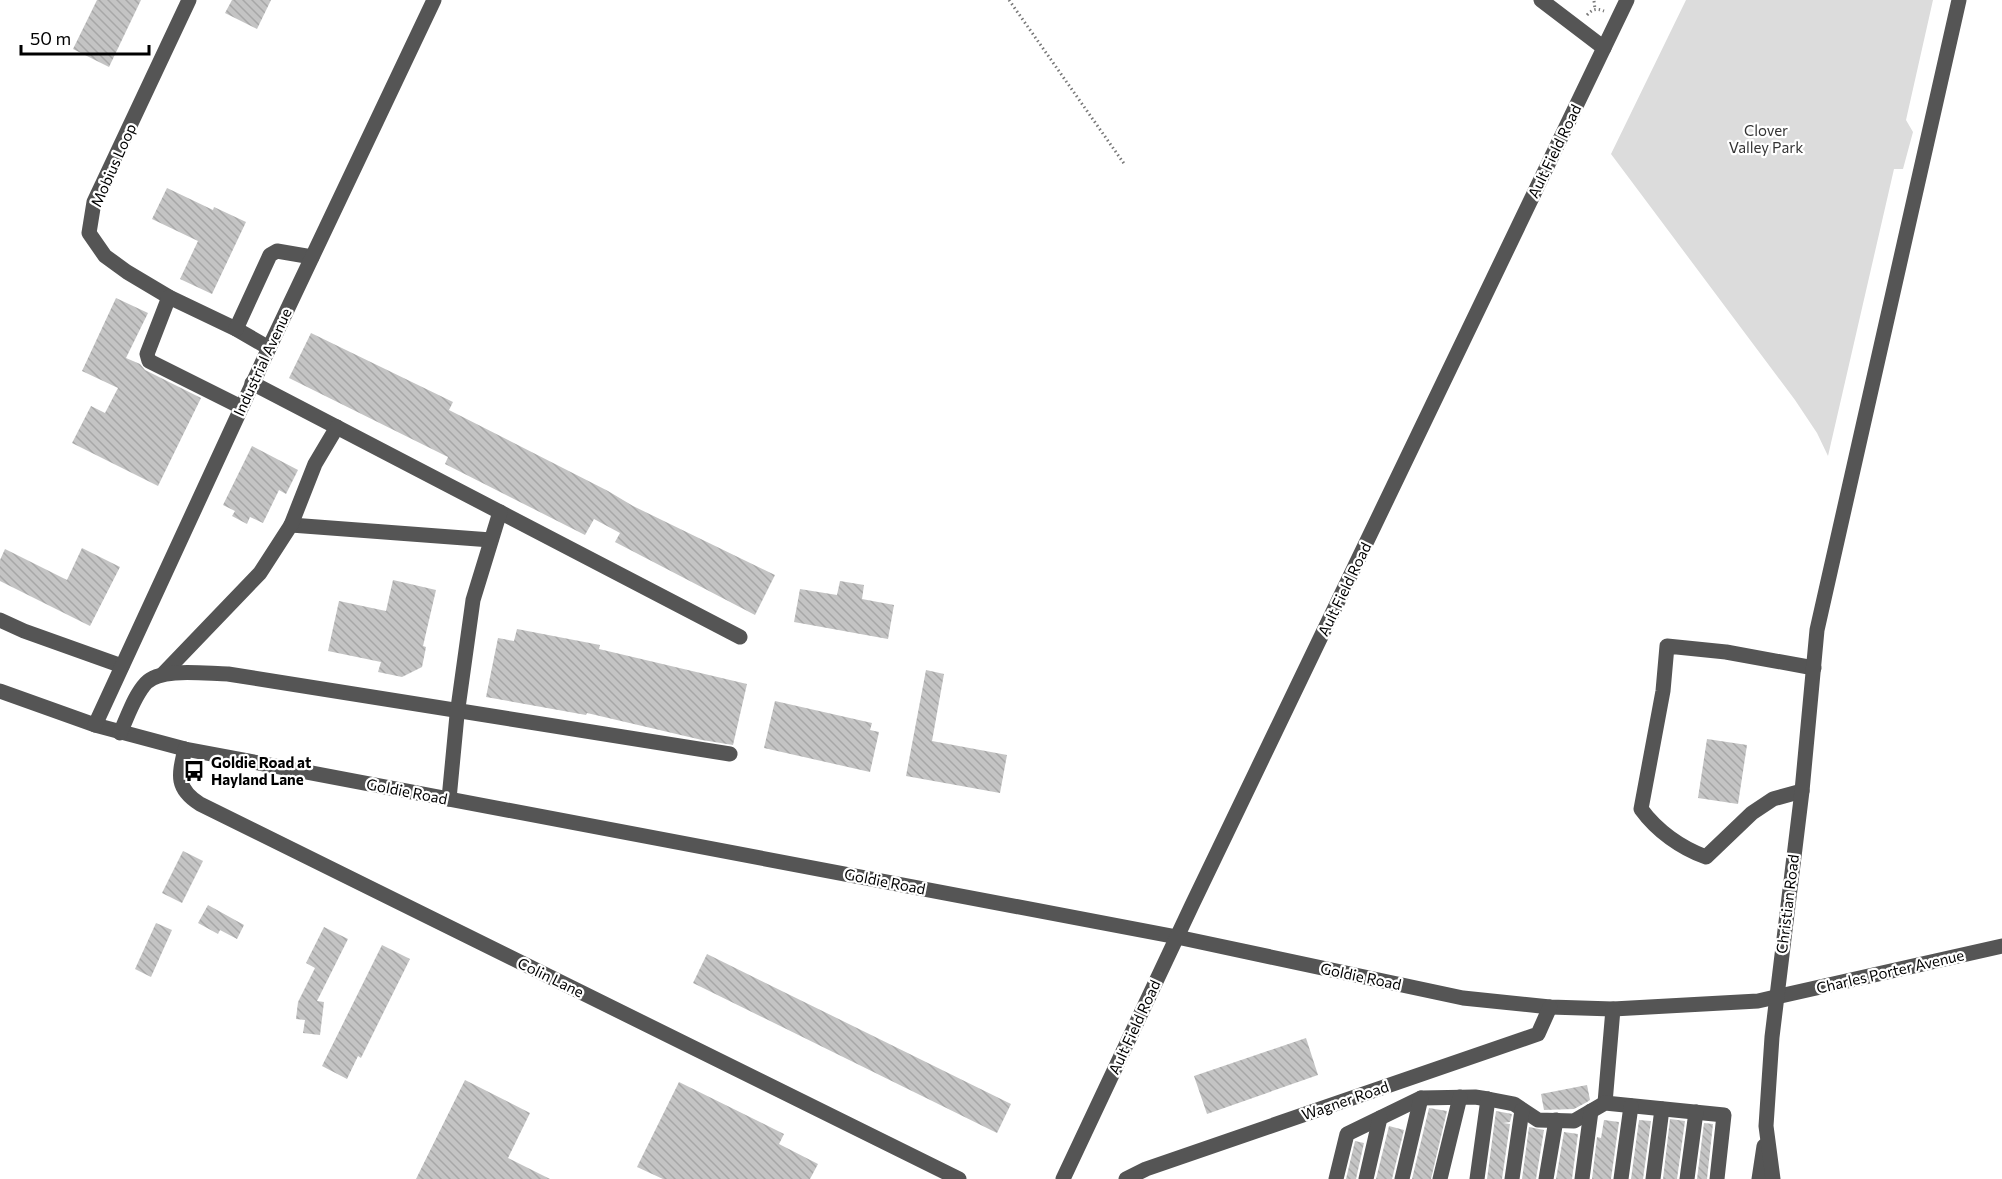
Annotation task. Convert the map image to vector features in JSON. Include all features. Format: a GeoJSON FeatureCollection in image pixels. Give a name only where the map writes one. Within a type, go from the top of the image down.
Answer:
{"type":"FeatureCollection","features":[{"type":"Feature","properties":{"kind":"street","name":"Mobius Loop"},"geometry":{"type":"LineString","coordinates":[[189,0],[94,202],[88,233],[105,256],[127,272],[169,297],[236,328],[268,348]]}},
{"type":"Feature","properties":{"kind":"street","name":"Industrial Avenue"},"geometry":{"type":"LineString","coordinates":[[94,725],[268,348],[434,0]]}},
{"type":"Feature","properties":{"kind":"street"},"geometry":{"type":"LineString","coordinates":[[1541,0],[1604,48]]}},
{"type":"Feature","properties":{"kind":"street","name":"Ault Field Road"},"geometry":{"type":"LineString","coordinates":[[1063,1179],[1627,0]]}},
{"type":"Feature","properties":{"kind":"street","name":"Christian Road"},"geometry":{"type":"LineString","coordinates":[[1773,1179],[1766,1126],[1772,1037],[1802,791],[1817,630],[1959,0]]}},
{"type":"Feature","properties":{"kind":"street"},"geometry":{"type":"LineString","coordinates":[[236,328],[270,255],[277,251],[312,257]]}},
{"type":"Feature","properties":{"kind":"street"},"geometry":{"type":"LineString","coordinates":[[169,297],[147,354],[149,361],[241,407]]}},
{"type":"Feature","properties":{"kind":"street"},"geometry":{"type":"LineString","coordinates":[[252,383],[740,637]]}},
{"type":"Feature","properties":{"kind":"street"},"geometry":{"type":"LineString","coordinates":[[120,733],[136,698],[148,681],[163,674],[260,573],[291,525],[315,464],[337,427]]}},
{"type":"Feature","properties":{"kind":"street"},"geometry":{"type":"LineString","coordinates":[[449,799],[473,600],[500,512]]}},
{"type":"Feature","properties":{"kind":"street"},"geometry":{"type":"LineString","coordinates":[[291,525],[491,540]]}},
{"type":"Feature","properties":{"kind":"street"},"geometry":{"type":"LineString","coordinates":[[0,620],[24,631],[122,666]]}},
{"type":"Feature","properties":{"kind":"street"},"geometry":{"type":"LineString","coordinates":[[1802,791],[1773,799],[1759,808],[1706,857],[1688,851],[1652,824],[1641,809],[1663,691],[1667,646],[1726,652],[1814,668]]}},
{"type":"Feature","properties":{"kind":"street"},"geometry":{"type":"LineString","coordinates":[[163,674],[228,674],[730,754]]}},
{"type":"Feature","properties":{"kind":"street","name":"Goldie Road"},"geometry":{"type":"LineString","coordinates":[[0,691],[94,725],[184,749],[1177,937],[1463,998],[1550,1007],[1613,1009],[1758,1001],[1778,997]]}},
{"type":"Feature","properties":{"kind":"street","name":"Colin Lane"},"geometry":{"type":"LineString","coordinates":[[184,749],[179,773],[183,790],[200,804],[959,1179]]}},
{"type":"Feature","properties":{"kind":"street","name":"Charles Porter Avenue"},"geometry":{"type":"LineString","coordinates":[[1778,997],[2002,946]]}},
{"type":"Feature","properties":{"kind":"street","name":"Wagner Road"},"geometry":{"type":"LineString","coordinates":[[1126,1179],[1146,1168],[1538,1034],[1550,1007]]}},
{"type":"Feature","properties":{"kind":"street"},"geometry":{"type":"LineString","coordinates":[[1605,1103],[1613,1009]]}},
{"type":"Feature","properties":{"kind":"street"},"geometry":{"type":"LineString","coordinates":[[1440,1179],[1460,1097]]}},
{"type":"Feature","properties":{"kind":"street"},"geometry":{"type":"LineString","coordinates":[[1336,1179],[1347,1134],[1421,1098],[1460,1097],[1514,1104],[1538,1120],[1574,1120],[1605,1103],[1724,1115],[1717,1179]]}},
{"type":"Feature","properties":{"kind":"street"},"geometry":{"type":"LineString","coordinates":[[1402,1179],[1421,1098]]}},
{"type":"Feature","properties":{"kind":"street"},"geometry":{"type":"LineString","coordinates":[[1477,1179],[1488,1099]]}},
{"type":"Feature","properties":{"kind":"street"},"geometry":{"type":"LineString","coordinates":[[1621,1179],[1631,1106]]}},
{"type":"Feature","properties":{"kind":"street"},"geometry":{"type":"LineString","coordinates":[[1653,1179],[1662,1109]]}},
{"type":"Feature","properties":{"kind":"street"},"geometry":{"type":"LineString","coordinates":[[1512,1179],[1522,1110]]}},
{"type":"Feature","properties":{"kind":"street"},"geometry":{"type":"LineString","coordinates":[[1582,1179],[1591,1112]]}},
{"type":"Feature","properties":{"kind":"street"},"geometry":{"type":"LineString","coordinates":[[1687,1179],[1696,1112]]}},
{"type":"Feature","properties":{"kind":"street"},"geometry":{"type":"LineString","coordinates":[[1366,1179],[1380,1118]]}},
{"type":"Feature","properties":{"kind":"street"},"geometry":{"type":"LineString","coordinates":[[1546,1179],[1556,1120]]}},
{"type":"Feature","properties":{"kind":"street"},"geometry":{"type":"LineString","coordinates":[[1760,1179],[1766,1126]]}},
{"type":"Feature","properties":{"kind":"path"},"geometry":{"type":"LineString","coordinates":[[1009,0],[1125,165]]}},
{"type":"Feature","properties":{"kind":"path"},"geometry":{"type":"LineString","coordinates":[[1594,1],[1595,9]]}},
{"type":"Feature","properties":{"kind":"path"},"geometry":{"type":"LineString","coordinates":[[1587,15],[1595,9],[1606,11]]}},
{"type":"Feature","properties":{"kind":"green space","name":"Clover Valley Park"},"geometry":{"type":"Polygon","coordinates":[[[1686,0],[1933,0],[1906,120],[1913,132],[1903,169],[1894,169],[1828,456],[1817,433],[1795,400],[1611,154],[1686,0]]]}},
{"type":"Feature","properties":{"kind":"building"},"geometry":{"type":"Polygon","coordinates":[[[97,0],[141,0],[109,67],[73,49],[97,0]]]}},
{"type":"Feature","properties":{"kind":"building"},"geometry":{"type":"Polygon","coordinates":[[[232,0],[271,0],[257,29],[225,13],[232,0]]]}},
{"type":"Feature","properties":{"kind":"building"},"geometry":{"type":"Polygon","coordinates":[[[167,188],[213,210],[214,207],[246,222],[212,294],[180,279],[198,241],[152,219],[167,188]]]}},
{"type":"Feature","properties":{"kind":"building"},"geometry":{"type":"Polygon","coordinates":[[[116,298],[148,313],[126,358],[201,398],[158,486],[72,443],[91,406],[105,413],[118,388],[82,371],[116,298]]]}},
{"type":"Feature","properties":{"kind":"building"},"geometry":{"type":"Polygon","coordinates":[[[311,333],[453,402],[449,410],[633,506],[775,575],[755,615],[615,542],[620,533],[594,519],[585,535],[445,464],[448,457],[289,378],[311,333]]]}},
{"type":"Feature","properties":{"kind":"building"},"geometry":{"type":"Polygon","coordinates":[[[252,446],[298,470],[286,494],[279,490],[263,523],[250,517],[247,524],[232,516],[235,511],[223,505],[252,446]]]}},
{"type":"Feature","properties":{"kind":"building"},"geometry":{"type":"Polygon","coordinates":[[[82,548],[120,567],[90,626],[0,581],[0,560],[5,549],[67,580],[82,548]]]}},
{"type":"Feature","properties":{"kind":"building"},"geometry":{"type":"Polygon","coordinates":[[[393,580],[436,590],[423,646],[426,647],[422,667],[402,677],[378,672],[381,662],[328,651],[339,601],[386,611],[393,580]]]}},
{"type":"Feature","properties":{"kind":"building"},"geometry":{"type":"Polygon","coordinates":[[[840,581],[864,585],[862,599],[894,605],[888,639],[794,622],[800,589],[837,595],[840,581]]]}},
{"type":"Feature","properties":{"kind":"building"},"geometry":{"type":"Polygon","coordinates":[[[517,629],[600,645],[599,649],[747,684],[733,745],[587,713],[586,715],[486,697],[498,638],[514,641],[517,629]]]}},
{"type":"Feature","properties":{"kind":"building"},"geometry":{"type":"Polygon","coordinates":[[[926,670],[944,674],[932,741],[1007,755],[1000,793],[906,776],[926,670]]]}},
{"type":"Feature","properties":{"kind":"building"},"geometry":{"type":"Polygon","coordinates":[[[775,701],[872,723],[870,730],[879,732],[870,772],[764,748],[775,701]]]}},
{"type":"Feature","properties":{"kind":"building"},"geometry":{"type":"Polygon","coordinates":[[[1707,739],[1747,745],[1738,804],[1698,798],[1707,739]]]}},
{"type":"Feature","properties":{"kind":"building"},"geometry":{"type":"Polygon","coordinates":[[[183,851],[203,861],[182,903],[162,893],[183,851]]]}},
{"type":"Feature","properties":{"kind":"building"},"geometry":{"type":"Polygon","coordinates":[[[208,905],[244,925],[237,939],[220,930],[218,934],[198,923],[208,905]]]}},
{"type":"Feature","properties":{"kind":"building"},"geometry":{"type":"Polygon","coordinates":[[[156,923],[172,930],[151,977],[135,969],[156,923]]]}},
{"type":"Feature","properties":{"kind":"building"},"geometry":{"type":"Polygon","coordinates":[[[324,927],[348,939],[317,1001],[324,1002],[320,1035],[303,1033],[305,1020],[296,1019],[298,1002],[315,968],[306,963],[324,927]]]}},
{"type":"Feature","properties":{"kind":"building"},"geometry":{"type":"Polygon","coordinates":[[[382,945],[410,959],[361,1058],[358,1056],[347,1079],[322,1066],[382,945]]]}},
{"type":"Feature","properties":{"kind":"building"},"geometry":{"type":"Polygon","coordinates":[[[707,954],[1011,1104],[997,1133],[693,983],[707,954]]]}},
{"type":"Feature","properties":{"kind":"building"},"geometry":{"type":"Polygon","coordinates":[[[1306,1038],[1318,1075],[1207,1114],[1194,1076],[1306,1038]]]}},
{"type":"Feature","properties":{"kind":"building"},"geometry":{"type":"Polygon","coordinates":[[[465,1080],[530,1113],[508,1158],[550,1179],[416,1179],[465,1080]]]}},
{"type":"Feature","properties":{"kind":"building"},"geometry":{"type":"Polygon","coordinates":[[[679,1082],[784,1134],[779,1144],[818,1164],[810,1179],[663,1179],[637,1167],[679,1082]]]}},
{"type":"Feature","properties":{"kind":"building"},"geometry":{"type":"Polygon","coordinates":[[[1587,1085],[1590,1100],[1587,1102],[1574,1109],[1544,1110],[1541,1094],[1587,1085]]]}},
{"type":"Feature","properties":{"kind":"building"},"geometry":{"type":"Polygon","coordinates":[[[1429,1108],[1447,1111],[1431,1179],[1412,1179],[1429,1108]]]}},
{"type":"Feature","properties":{"kind":"building"},"geometry":{"type":"Polygon","coordinates":[[[1496,1111],[1512,1114],[1510,1122],[1503,1123],[1510,1124],[1502,1179],[1487,1179],[1496,1111]]]}},
{"type":"Feature","properties":{"kind":"building"},"geometry":{"type":"Polygon","coordinates":[[[1670,1119],[1685,1121],[1677,1179],[1663,1179],[1670,1119]]]}},
{"type":"Feature","properties":{"kind":"building"},"geometry":{"type":"Polygon","coordinates":[[[1604,1120],[1619,1122],[1611,1179],[1592,1179],[1597,1137],[1601,1138],[1604,1120]]]}},
{"type":"Feature","properties":{"kind":"building"},"geometry":{"type":"Polygon","coordinates":[[[1639,1120],[1651,1121],[1643,1179],[1631,1179],[1639,1120]]]}},
{"type":"Feature","properties":{"kind":"building"},"geometry":{"type":"Polygon","coordinates":[[[1704,1123],[1713,1124],[1707,1179],[1697,1179],[1704,1123]]]}},
{"type":"Feature","properties":{"kind":"building"},"geometry":{"type":"Polygon","coordinates":[[[1389,1126],[1404,1130],[1392,1179],[1376,1179],[1389,1126]]]}},
{"type":"Feature","properties":{"kind":"building"},"geometry":{"type":"Polygon","coordinates":[[[1529,1127],[1544,1130],[1536,1179],[1522,1179],[1529,1127]]]}},
{"type":"Feature","properties":{"kind":"building"},"geometry":{"type":"Polygon","coordinates":[[[1564,1132],[1578,1134],[1572,1179],[1556,1179],[1564,1132]]]}},
{"type":"Feature","properties":{"kind":"building"},"geometry":{"type":"Polygon","coordinates":[[[1355,1141],[1364,1143],[1356,1179],[1346,1179],[1355,1141]]]}},
{"type":"Feature","properties":{"kind":"place","name":"Goldie Road at Hayland Lane"},"geometry":{"type":"Point","coordinates":[194,771]}}]}
